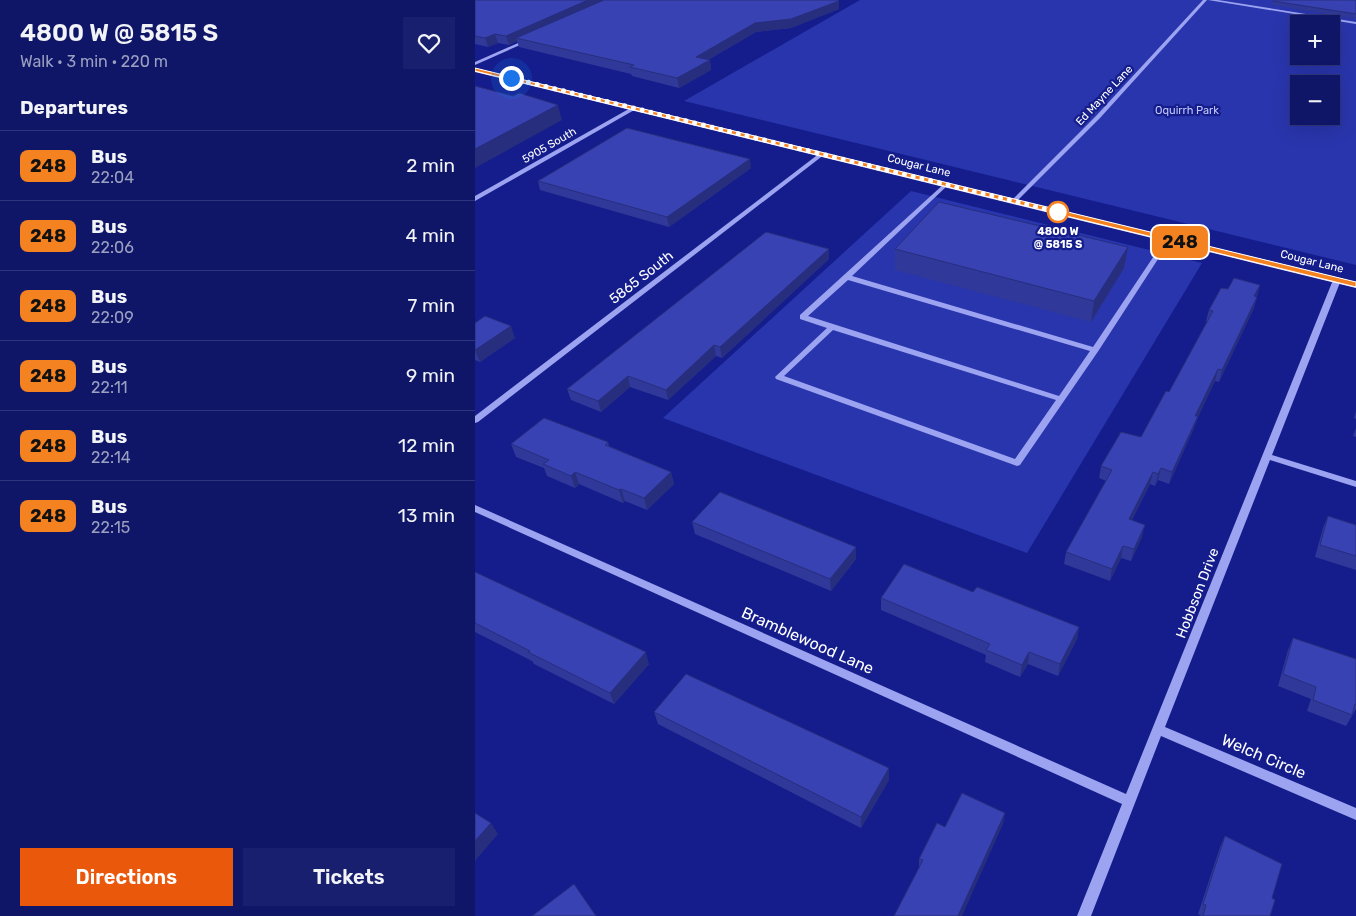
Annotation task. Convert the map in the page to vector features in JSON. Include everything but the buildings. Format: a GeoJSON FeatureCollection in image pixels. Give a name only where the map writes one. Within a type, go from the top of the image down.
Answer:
{"type":"FeatureCollection","features":[{"type":"Feature","properties":{"kind":"main road","name":"Cougar Lane"},"geometry":{"type":"LineString","coordinates":[[475,70],[1356,285]]}},
{"type":"Feature","properties":{"kind":"street","name":"Ed Mayne Lane"},"geometry":{"type":"LineString","coordinates":[[1014,201],[1098,117],[1205,0]]}},
{"type":"Feature","properties":{"kind":"street"},"geometry":{"type":"LineString","coordinates":[[1210,0],[1356,23]]}},
{"type":"Feature","properties":{"kind":"street"},"geometry":{"type":"LineString","coordinates":[[475,64],[532,39]]}},
{"type":"Feature","properties":{"kind":"street","name":"5905 South"},"geometry":{"type":"LineString","coordinates":[[475,199],[634,108]]}},
{"type":"Feature","properties":{"kind":"street","name":"5865 South"},"geometry":{"type":"LineString","coordinates":[[475,420],[822,154]]}},
{"type":"Feature","properties":{"kind":"street"},"geometry":{"type":"LineString","coordinates":[[945,185],[803,317],[1061,399]]}},
{"type":"Feature","properties":{"kind":"street"},"geometry":{"type":"LineString","coordinates":[[832,326],[779,378],[1017,463],[1095,350],[1167,238]]}},
{"type":"Feature","properties":{"kind":"street"},"geometry":{"type":"LineString","coordinates":[[847,277],[1095,350]]}},
{"type":"Feature","properties":{"kind":"street","name":"Hobbson Drive"},"geometry":{"type":"LineString","coordinates":[[1083,916],[1337,280]]}},
{"type":"Feature","properties":{"kind":"street"},"geometry":{"type":"LineString","coordinates":[[1266,456],[1356,484]]}},
{"type":"Feature","properties":{"kind":"street","name":"Bramblewood Lane"},"geometry":{"type":"LineString","coordinates":[[475,508],[1128,801]]}},
{"type":"Feature","properties":{"kind":"street","name":"Welch Circle"},"geometry":{"type":"LineString","coordinates":[[1159,729],[1356,814]]}},
{"type":"Feature","properties":{"kind":"green space","name":"Oquirrh Park"},"geometry":{"type":"Polygon","coordinates":[[[860,0],[1356,0],[1356,265],[684,101],[860,0]]]}},
{"type":"Feature","properties":{"kind":"green space"},"geometry":{"type":"Polygon","coordinates":[[[911,191],[1202,263],[1027,553],[663,418],[911,191]]]}},
{"type":"Feature","properties":{"kind":"bus line","name":"248"},"geometry":{"type":"LineString","coordinates":[[475,70],[1356,285]]}},
{"type":"Feature","properties":{"kind":"place","name":"4800 W @ 5815 S"},"geometry":{"type":"Point","coordinates":[1058,212]}},
{"type":"Feature","properties":{"kind":"route"},"geometry":{"type":"LineString","coordinates":[[511,78],[1058,212]]}}]}
